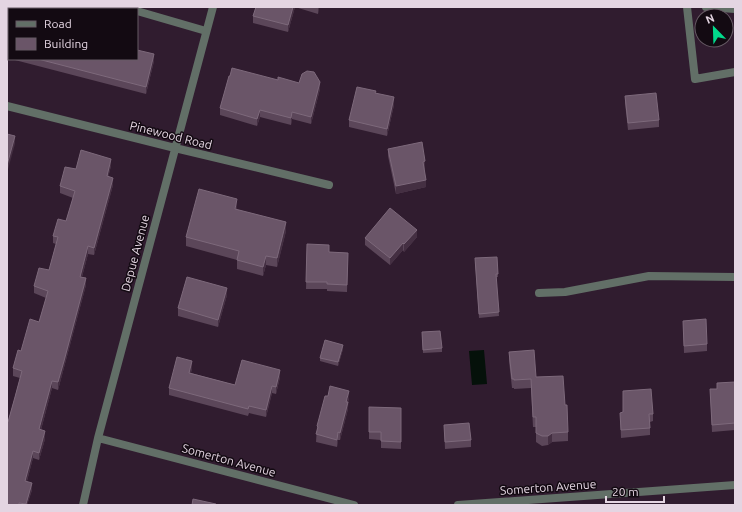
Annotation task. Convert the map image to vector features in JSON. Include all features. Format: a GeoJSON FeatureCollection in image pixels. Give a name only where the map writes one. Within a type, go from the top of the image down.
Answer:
{"type":"FeatureCollection","features":[{"type":"Feature","properties":{"kind":"street","name":"Depue Avenue"},"geometry":{"type":"LineString","coordinates":[[83,505],[98,438],[212,7]]}},
{"type":"Feature","properties":{"kind":"street"},"geometry":{"type":"LineString","coordinates":[[687,7],[695,79],[735,72]]}},
{"type":"Feature","properties":{"kind":"street"},"geometry":{"type":"LineString","coordinates":[[706,7],[735,9]]}},
{"type":"Feature","properties":{"kind":"street"},"geometry":{"type":"LineString","coordinates":[[138,11],[206,31]]}},
{"type":"Feature","properties":{"kind":"street","name":"Pinewood Road"},"geometry":{"type":"LineString","coordinates":[[7,106],[175,148],[329,184]]}},
{"type":"Feature","properties":{"kind":"street"},"geometry":{"type":"LineString","coordinates":[[539,293],[565,292],[649,276],[735,276]]}},
{"type":"Feature","properties":{"kind":"street","name":"Somerton Avenue"},"geometry":{"type":"LineString","coordinates":[[98,438],[354,505]]}},
{"type":"Feature","properties":{"kind":"street","name":"Somerton Avenue"},"geometry":{"type":"LineString","coordinates":[[458,505],[735,485]]}},
{"type":"Feature","properties":{"kind":"shaded area"},"geometry":{"type":"Polygon","coordinates":[[[484,350],[487,384],[472,385],[469,351],[484,350]]]}},
{"type":"Feature","properties":{"kind":"building"},"geometry":{"type":"Polygon","coordinates":[[[256,7],[293,7],[288,25],[253,16],[256,7]]]}},
{"type":"Feature","properties":{"kind":"building"},"geometry":{"type":"Polygon","coordinates":[[[7,18],[8,18],[8,51],[7,18]]]}},
{"type":"Feature","properties":{"kind":"building"},"geometry":{"type":"Polygon","coordinates":[[[138,50],[154,54],[146,87],[42,60],[138,60],[138,50]]]}},
{"type":"Feature","properties":{"kind":"building"},"geometry":{"type":"Polygon","coordinates":[[[232,68],[278,80],[278,77],[299,83],[302,74],[307,71],[314,72],[320,82],[311,117],[292,112],[291,118],[260,110],[257,119],[220,108],[232,68]]]}},
{"type":"Feature","properties":{"kind":"building"},"geometry":{"type":"Polygon","coordinates":[[[357,87],[394,97],[387,129],[349,120],[357,87]]]}},
{"type":"Feature","properties":{"kind":"building"},"geometry":{"type":"Polygon","coordinates":[[[656,93],[659,120],[628,123],[625,96],[656,93]]]}},
{"type":"Feature","properties":{"kind":"building"},"geometry":{"type":"Polygon","coordinates":[[[7,134],[15,136],[7,165],[7,134]]]}},
{"type":"Feature","properties":{"kind":"building"},"geometry":{"type":"Polygon","coordinates":[[[422,142],[426,180],[396,186],[388,149],[422,142]]]}},
{"type":"Feature","properties":{"kind":"building"},"geometry":{"type":"Polygon","coordinates":[[[81,150],[111,159],[107,176],[113,178],[94,248],[88,246],[80,277],[86,278],[64,361],[58,382],[52,381],[39,429],[45,431],[39,453],[33,451],[25,481],[32,483],[26,504],[19,503],[19,505],[7,505],[7,422],[22,371],[13,368],[18,350],[21,351],[30,319],[39,322],[48,291],[34,286],[39,268],[49,270],[58,237],[53,236],[58,219],[66,221],[75,191],[60,186],[65,167],[76,169],[81,150]]]}},
{"type":"Feature","properties":{"kind":"building"},"geometry":{"type":"Polygon","coordinates":[[[199,189],[237,199],[235,209],[286,222],[277,258],[266,256],[263,267],[237,260],[239,251],[186,237],[199,189]]]}},
{"type":"Feature","properties":{"kind":"building"},"geometry":{"type":"Polygon","coordinates":[[[390,208],[417,230],[390,258],[365,238],[390,208]]]}},
{"type":"Feature","properties":{"kind":"building"},"geometry":{"type":"Polygon","coordinates":[[[307,244],[329,245],[329,252],[348,253],[347,285],[327,284],[327,282],[306,282],[307,244]]]}},
{"type":"Feature","properties":{"kind":"building"},"geometry":{"type":"Polygon","coordinates":[[[497,257],[498,274],[496,274],[499,312],[479,314],[475,258],[497,257]]]}},
{"type":"Feature","properties":{"kind":"building"},"geometry":{"type":"Polygon","coordinates":[[[187,277],[227,288],[218,320],[178,308],[187,277]]]}},
{"type":"Feature","properties":{"kind":"building"},"geometry":{"type":"Polygon","coordinates":[[[706,319],[707,344],[684,346],[683,321],[706,319]]]}},
{"type":"Feature","properties":{"kind":"building"},"geometry":{"type":"Polygon","coordinates":[[[440,331],[442,348],[423,350],[422,332],[440,331]]]}},
{"type":"Feature","properties":{"kind":"building"},"geometry":{"type":"Polygon","coordinates":[[[325,340],[343,345],[338,362],[320,358],[325,340]]]}},
{"type":"Feature","properties":{"kind":"building"},"geometry":{"type":"Polygon","coordinates":[[[534,350],[536,377],[563,376],[565,405],[567,405],[568,432],[552,433],[548,436],[542,436],[536,433],[536,417],[533,417],[531,379],[512,379],[509,352],[534,350]]]}},
{"type":"Feature","properties":{"kind":"building"},"geometry":{"type":"Polygon","coordinates":[[[177,357],[192,361],[189,373],[235,385],[242,360],[280,370],[276,387],[272,386],[266,410],[249,406],[248,409],[169,388],[177,357]]]}},
{"type":"Feature","properties":{"kind":"building"},"geometry":{"type":"Polygon","coordinates":[[[735,382],[735,423],[712,425],[710,389],[717,389],[717,383],[735,382]]]}},
{"type":"Feature","properties":{"kind":"building"},"geometry":{"type":"Polygon","coordinates":[[[330,386],[349,391],[346,402],[348,402],[340,433],[338,432],[337,440],[316,434],[325,396],[328,396],[330,386]]]}},
{"type":"Feature","properties":{"kind":"building"},"geometry":{"type":"Polygon","coordinates":[[[651,389],[653,414],[649,414],[650,428],[621,430],[620,413],[623,412],[623,391],[651,389]]]}},
{"type":"Feature","properties":{"kind":"building"},"geometry":{"type":"Polygon","coordinates":[[[369,407],[401,408],[401,442],[381,441],[381,432],[369,432],[369,407]]]}},
{"type":"Feature","properties":{"kind":"building"},"geometry":{"type":"Polygon","coordinates":[[[469,423],[471,440],[445,442],[444,425],[469,423]]]}},
{"type":"Feature","properties":{"kind":"building"},"geometry":{"type":"Polygon","coordinates":[[[193,499],[216,504],[192,505],[193,499]]]}}]}
